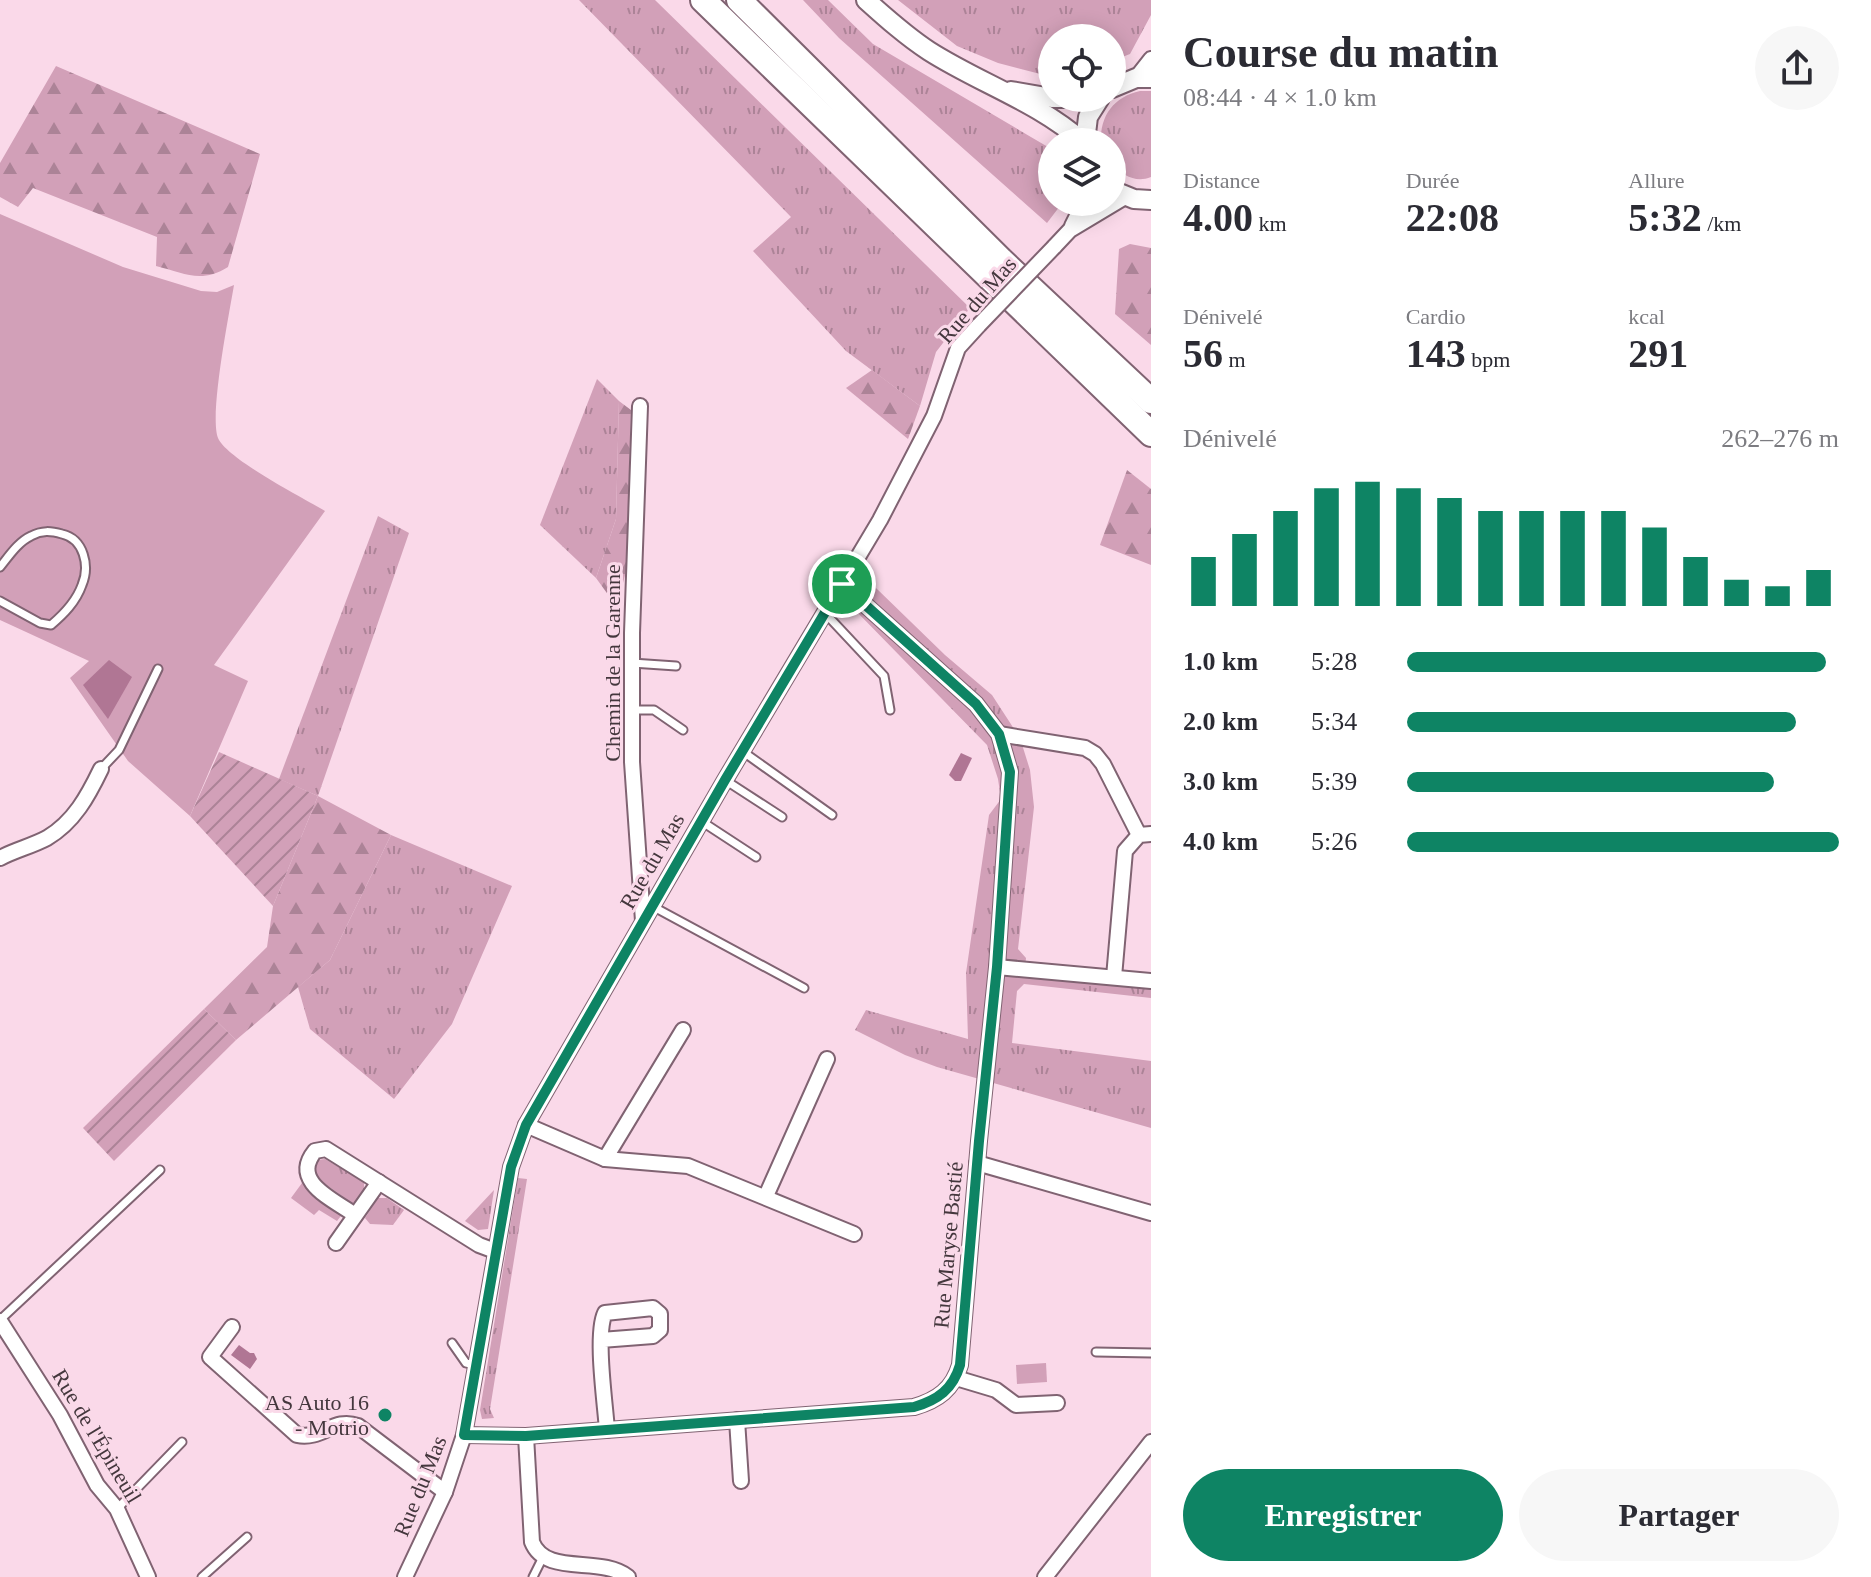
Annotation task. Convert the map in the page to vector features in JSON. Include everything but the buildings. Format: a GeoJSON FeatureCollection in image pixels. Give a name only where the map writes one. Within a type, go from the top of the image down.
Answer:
{"type":"FeatureCollection","features":[{"type":"Feature","properties":{"kind":"highway"},"geometry":{"type":"LineString","coordinates":[[703,0],[1151,434]]}},
{"type":"Feature","properties":{"kind":"highway"},"geometry":{"type":"LineString","coordinates":[[739,0],[1001,260],[1151,401]]}},
{"type":"Feature","properties":{"kind":"street"},"geometry":{"type":"LineString","coordinates":[[866,0],[901,31],[930,51],[1065,128]]}},
{"type":"Feature","properties":{"kind":"street"},"geometry":{"type":"LineString","coordinates":[[1143,78],[1151,59]]}},
{"type":"Feature","properties":{"kind":"street"},"geometry":{"type":"LineString","coordinates":[[1004,91],[1038,96]]}},
{"type":"Feature","properties":{"kind":"street","name":"Rue du Mas"},"geometry":{"type":"LineString","coordinates":[[405,1577],[445,1492],[464,1435],[511,1167],[526,1125],[701,821],[880,520],[922,442],[958,348],[1070,230],[1094,213],[1136,199]]}},
{"type":"Feature","properties":{"kind":"street","name":"Rue du Mas"},"geometry":{"type":"LineString","coordinates":[[1070,230],[1077,216]]}},
{"type":"Feature","properties":{"kind":"street","name":"Chemin de la Garenne"},"geometry":{"type":"LineString","coordinates":[[640,406],[632,762],[643,921]]}},
{"type":"Feature","properties":{"kind":"street","name":"Rue Maryse Bastié"},"geometry":{"type":"LineString","coordinates":[[842,584],[976,704],[999,734],[1010,772],[997,967],[960,1365],[956,1378]]}},
{"type":"Feature","properties":{"kind":"street"},"geometry":{"type":"LineString","coordinates":[[999,734],[1085,748],[1095,754],[1145,834],[1125,851],[1114,977]]}},
{"type":"Feature","properties":{"kind":"street"},"geometry":{"type":"LineString","coordinates":[[0,858],[48,837],[67,822],[86,800],[101,769]]}},
{"type":"Feature","properties":{"kind":"street"},"geometry":{"type":"LineString","coordinates":[[997,967],[1151,981]]}},
{"type":"Feature","properties":{"kind":"street"},"geometry":{"type":"LineString","coordinates":[[605,1159],[683,1030]]}},
{"type":"Feature","properties":{"kind":"street"},"geometry":{"type":"LineString","coordinates":[[766,1196],[827,1059]]}},
{"type":"Feature","properties":{"kind":"street"},"geometry":{"type":"LineString","coordinates":[[526,1125],[605,1159],[688,1166],[854,1234]]}},
{"type":"Feature","properties":{"kind":"street"},"geometry":{"type":"LineString","coordinates":[[355,1215],[309,1181],[305,1171],[307,1161],[315,1151],[326,1149],[479,1245],[495,1251]]}},
{"type":"Feature","properties":{"kind":"street"},"geometry":{"type":"LineString","coordinates":[[977,1163],[1151,1213]]}},
{"type":"Feature","properties":{"kind":"street"},"geometry":{"type":"LineString","coordinates":[[336,1243],[379,1182]]}},
{"type":"Feature","properties":{"kind":"street","name":"Rue de l'Épineuil"},"geometry":{"type":"LineString","coordinates":[[0,1321],[60,1415],[97,1485],[117,1509],[148,1577]]}},
{"type":"Feature","properties":{"kind":"street"},"geometry":{"type":"LineString","coordinates":[[232,1327],[210,1357],[297,1435],[310,1437],[342,1423],[358,1426],[445,1492]]}},
{"type":"Feature","properties":{"kind":"street"},"geometry":{"type":"LineString","coordinates":[[601,1340],[607,1430]]}},
{"type":"Feature","properties":{"kind":"street"},"geometry":{"type":"LineString","coordinates":[[464,1435],[526,1436],[914,1407],[942,1396],[956,1378],[996,1390],[1016,1405],[1057,1403]]}},
{"type":"Feature","properties":{"kind":"street"},"geometry":{"type":"LineString","coordinates":[[737,1420],[741,1481]]}},
{"type":"Feature","properties":{"kind":"street"},"geometry":{"type":"LineString","coordinates":[[526,1436],[535,1552],[555,1565],[619,1570],[628,1577]]}},
{"type":"Feature","properties":{"kind":"street"},"geometry":{"type":"LineString","coordinates":[[1045,1577],[1151,1442]]}},
{"type":"Feature","properties":{"kind":"lane"},"geometry":{"type":"LineString","coordinates":[[0,567],[22,542],[33,534],[48,531],[69,536],[80,544],[85,558],[83,583],[67,611],[51,625],[40,623],[0,601]]}},
{"type":"Feature","properties":{"kind":"lane"},"geometry":{"type":"LineString","coordinates":[[825,613],[884,676],[890,710]]}},
{"type":"Feature","properties":{"kind":"lane"},"geometry":{"type":"LineString","coordinates":[[632,663],[676,666]]}},
{"type":"Feature","properties":{"kind":"lane"},"geometry":{"type":"LineString","coordinates":[[101,769],[119,750],[158,669]]}},
{"type":"Feature","properties":{"kind":"lane"},"geometry":{"type":"LineString","coordinates":[[632,710],[654,710],[683,730]]}},
{"type":"Feature","properties":{"kind":"lane"},"geometry":{"type":"LineString","coordinates":[[742,751],[832,815]]}},
{"type":"Feature","properties":{"kind":"lane"},"geometry":{"type":"LineString","coordinates":[[725,780],[782,817]]}},
{"type":"Feature","properties":{"kind":"lane"},"geometry":{"type":"LineString","coordinates":[[701,821],[756,857]]}},
{"type":"Feature","properties":{"kind":"lane"},"geometry":{"type":"LineString","coordinates":[[652,906],[804,988]]}},
{"type":"Feature","properties":{"kind":"lane","name":"Rue de l'Épineuil"},"geometry":{"type":"LineString","coordinates":[[0,1321],[160,1170]]}},
{"type":"Feature","properties":{"kind":"lane"},"geometry":{"type":"LineString","coordinates":[[452,1343],[466,1363],[475,1365]]}},
{"type":"Feature","properties":{"kind":"lane"},"geometry":{"type":"LineString","coordinates":[[1096,1352],[1151,1353]]}},
{"type":"Feature","properties":{"kind":"lane"},"geometry":{"type":"LineString","coordinates":[[117,1509],[182,1442]]}},
{"type":"Feature","properties":{"kind":"lane"},"geometry":{"type":"LineString","coordinates":[[202,1577],[247,1537]]}},
{"type":"Feature","properties":{"kind":"lane"},"geometry":{"type":"LineString","coordinates":[[533,1577],[542,1559]]}},
{"type":"Feature","properties":{"kind":"green space"},"geometry":{"type":"Polygon","coordinates":[[[579,0],[655,0],[970,308],[936,352],[920,406],[846,351],[753,251],[791,217],[579,0]]]}},
{"type":"Feature","properties":{"kind":"green space"},"geometry":{"type":"Polygon","coordinates":[[[803,0],[828,0],[873,44],[1038,141],[1038,215],[839,38],[803,0]]]}},
{"type":"Feature","properties":{"kind":"green space"},"geometry":{"type":"Polygon","coordinates":[[[898,0],[1151,0],[1151,15],[1130,54],[1126,56],[1126,24],[1038,24],[1038,73],[998,63],[957,46],[898,0]]]}},
{"type":"Feature","properties":{"kind":"green space"},"geometry":{"type":"Polygon","coordinates":[[[56,66],[260,154],[228,267],[201,276],[156,266],[157,237],[33,188],[18,207],[0,197],[0,163],[56,66]]]}},
{"type":"Feature","properties":{"kind":"green space"},"geometry":{"type":"Polygon","coordinates":[[[1151,91],[1151,177],[1140,179],[1126,175],[1126,128],[1102,128],[1108,112],[1126,112],[1126,96],[1151,91]]]}},
{"type":"Feature","properties":{"kind":"green space"},"geometry":{"type":"Polygon","coordinates":[[[0,214],[123,267],[201,291],[217,292],[234,285],[218,387],[218,438],[224,447],[250,467],[325,511],[214,665],[248,681],[190,816],[128,761],[70,678],[89,661],[0,620],[0,214]]]}},
{"type":"Feature","properties":{"kind":"green space"},"geometry":{"type":"Polygon","coordinates":[[[1039,216],[1052,216],[1047,223],[1039,216]]]}},
{"type":"Feature","properties":{"kind":"green space"},"geometry":{"type":"Polygon","coordinates":[[[1130,244],[1151,248],[1151,345],[1115,314],[1119,249],[1130,244]]]}},
{"type":"Feature","properties":{"kind":"green space"},"geometry":{"type":"Polygon","coordinates":[[[872,370],[920,406],[908,439],[846,388],[872,370]]]}},
{"type":"Feature","properties":{"kind":"green space"},"geometry":{"type":"Polygon","coordinates":[[[597,379],[619,401],[616,519],[596,578],[540,525],[597,379]]]}},
{"type":"Feature","properties":{"kind":"green space"},"geometry":{"type":"Polygon","coordinates":[[[619,401],[631,410],[626,571],[617,607],[596,578],[616,519],[619,401]]]}},
{"type":"Feature","properties":{"kind":"green space"},"geometry":{"type":"Polygon","coordinates":[[[1127,470],[1151,489],[1151,565],[1100,545],[1127,470]]]}},
{"type":"Feature","properties":{"kind":"green space"},"geometry":{"type":"Polygon","coordinates":[[[378,516],[409,533],[318,796],[279,779],[378,516]]]}},
{"type":"Feature","properties":{"kind":"green space"},"geometry":{"type":"Polygon","coordinates":[[[876,588],[945,655],[992,695],[1020,738],[1030,770],[1034,807],[1018,949],[1026,958],[1025,969],[1151,981],[1151,998],[1024,984],[1017,991],[1012,1043],[1151,1061],[1151,1128],[937,1067],[855,1030],[866,1010],[968,1039],[966,973],[989,815],[1001,799],[987,745],[856,611],[876,588]]]}},
{"type":"Feature","properties":{"kind":"green space"},"geometry":{"type":"Polygon","coordinates":[[[219,752],[318,796],[273,906],[190,816],[219,752]]]}},
{"type":"Feature","properties":{"kind":"green space"},"geometry":{"type":"Polygon","coordinates":[[[318,796],[391,835],[330,960],[236,1040],[204,1009],[267,947],[273,906],[318,796]]]}},
{"type":"Feature","properties":{"kind":"green space"},"geometry":{"type":"Polygon","coordinates":[[[391,835],[512,886],[452,1024],[394,1099],[310,1029],[298,987],[330,960],[391,835]]]}},
{"type":"Feature","properties":{"kind":"green space"},"geometry":{"type":"Polygon","coordinates":[[[204,1009],[236,1040],[114,1161],[83,1128],[204,1009]]]}},
{"type":"Feature","properties":{"kind":"green space"},"geometry":{"type":"Polygon","coordinates":[[[325,1159],[364,1182],[364,1195],[354,1205],[313,1175],[317,1160],[325,1159]]]}},
{"type":"Feature","properties":{"kind":"green space"},"geometry":{"type":"Polygon","coordinates":[[[518,1178],[527,1179],[490,1409],[494,1418],[482,1419],[480,1410],[518,1178]]]}},
{"type":"Feature","properties":{"kind":"green space"},"geometry":{"type":"Polygon","coordinates":[[[302,1183],[344,1212],[337,1221],[319,1210],[314,1215],[291,1198],[302,1183]]]}},
{"type":"Feature","properties":{"kind":"green space"},"geometry":{"type":"Polygon","coordinates":[[[494,1190],[488,1229],[478,1230],[465,1221],[494,1190]]]}},
{"type":"Feature","properties":{"kind":"green space"},"geometry":{"type":"Polygon","coordinates":[[[378,1198],[387,1198],[404,1210],[393,1225],[370,1224],[365,1218],[378,1198]]]}},
{"type":"Feature","properties":{"kind":"green space"},"geometry":{"type":"Polygon","coordinates":[[[1046,1363],[1047,1382],[1017,1384],[1016,1365],[1046,1363]]]}},
{"type":"Feature","properties":{"kind":"shaded area"},"geometry":{"type":"Polygon","coordinates":[[[109,660],[132,677],[108,719],[83,685],[109,660]]]}},
{"type":"Feature","properties":{"kind":"shaded area"},"geometry":{"type":"Polygon","coordinates":[[[961,753],[972,758],[961,781],[955,781],[949,775],[961,753]]]}},
{"type":"Feature","properties":{"kind":"shaded area"},"geometry":{"type":"Polygon","coordinates":[[[239,1345],[254,1353],[257,1359],[250,1369],[231,1355],[239,1345]]]}},
{"type":"Feature","properties":{"kind":"place","name":"AS Auto 16 - Motrio"},"geometry":{"type":"Point","coordinates":[385,1415]}},
{"type":"Feature","properties":{"kind":"route"},"geometry":{"type":"LineString","coordinates":[[842,584],[976,704],[999,734],[1010,772],[997,967],[960,1365],[956,1378],[942,1396],[914,1407],[526,1436],[464,1435],[495,1251],[518,1142],[643,921],[842,584]]}}]}
